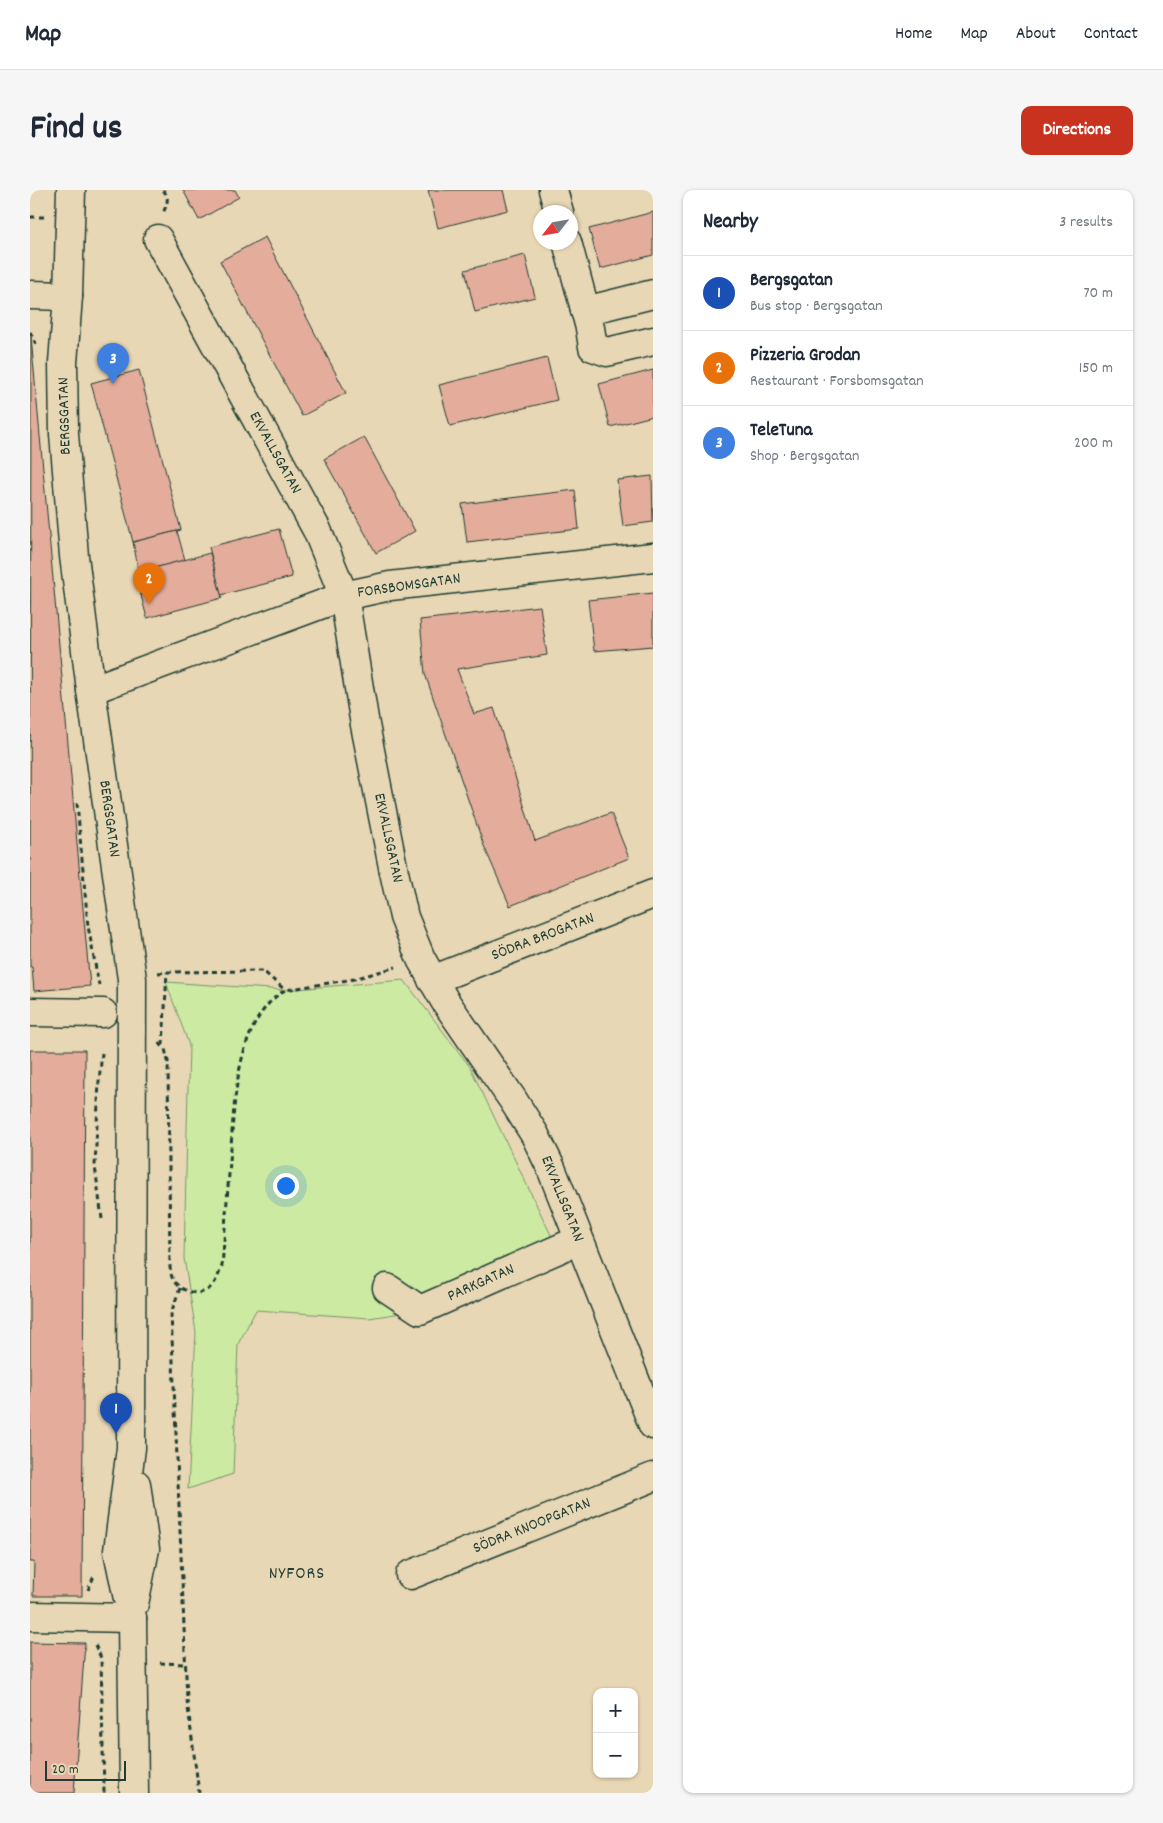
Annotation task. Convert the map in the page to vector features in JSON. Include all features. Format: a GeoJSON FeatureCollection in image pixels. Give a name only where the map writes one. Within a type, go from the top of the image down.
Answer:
{"type":"FeatureCollection","features":[{"type":"Feature","properties":{"kind":"street","name":"BERGSGATAN"},"geometry":{"type":"LineString","coordinates":[[70,190],[68,296],[63,363],[64,434],[74,556],[132,979],[131,1448],[145,1549],[132,1618],[134,1793]]}},
{"type":"Feature","properties":{"kind":"street"},"geometry":{"type":"LineString","coordinates":[[553,190],[557,205]]}},
{"type":"Feature","properties":{"kind":"street","name":"EKVALLSGATAN"},"geometry":{"type":"LineString","coordinates":[[158,240],[318,530],[344,596],[365,726],[404,917],[426,970],[513,1100],[535,1135],[552,1168],[653,1425]]}},
{"type":"Feature","properties":{"kind":"street"},"geometry":{"type":"LineString","coordinates":[[569,250],[590,328],[592,347],[607,352],[653,340]]}},
{"type":"Feature","properties":{"kind":"street"},"geometry":{"type":"LineString","coordinates":[[585,311],[653,294]]}},
{"type":"Feature","properties":{"kind":"street"},"geometry":{"type":"LineString","coordinates":[[30,295],[68,296]]}},
{"type":"Feature","properties":{"kind":"street","name":"FORSBOMSGATAN"},"geometry":{"type":"LineString","coordinates":[[91,690],[344,596],[390,586],[653,557]]}},
{"type":"Feature","properties":{"kind":"street","name":"SÖDRA BROGATAN"},"geometry":{"type":"LineString","coordinates":[[426,970],[653,894]]}},
{"type":"Feature","properties":{"kind":"street"},"geometry":{"type":"LineString","coordinates":[[30,1012],[103,1013]]}},
{"type":"Feature","properties":{"kind":"street","name":"PARKGATAN"},"geometry":{"type":"LineString","coordinates":[[387,1288],[420,1310],[579,1240]]}},
{"type":"Feature","properties":{"kind":"street","name":"SÖDRA KNOOPGATAN"},"geometry":{"type":"LineString","coordinates":[[410,1575],[653,1477]]}},
{"type":"Feature","properties":{"kind":"street"},"geometry":{"type":"LineString","coordinates":[[30,1616],[132,1618]]}},
{"type":"Feature","properties":{"kind":"path"},"geometry":{"type":"LineString","coordinates":[[30,332],[37,347]]}},
{"type":"Feature","properties":{"kind":"path"},"geometry":{"type":"LineString","coordinates":[[76,799],[88,926],[103,1013],[103,1047],[98,1081],[95,1166],[102,1226]]}},
{"type":"Feature","properties":{"kind":"path"},"geometry":{"type":"LineString","coordinates":[[285,990],[263,971],[167,972],[162,1045],[168,1061],[170,1268],[173,1279],[180,1288],[196,1293],[211,1287],[218,1278],[222,1266],[237,1081],[245,1050],[258,1020],[277,995],[285,990],[379,973],[426,970]]}},
{"type":"Feature","properties":{"kind":"path"},"geometry":{"type":"LineString","coordinates":[[155,1041],[162,1045]]}},
{"type":"Feature","properties":{"kind":"path"},"geometry":{"type":"LineString","coordinates":[[180,1288],[171,1313],[187,1700],[199,1793]]}},
{"type":"Feature","properties":{"kind":"path"},"geometry":{"type":"LineString","coordinates":[[96,1572],[90,1588],[74,1606],[73,1617],[74,1630],[89,1634],[101,1658],[104,1793]]}},
{"type":"Feature","properties":{"kind":"green space"},"geometry":{"type":"Polygon","coordinates":[[[404,980],[470,1067],[551,1235],[552,1252],[420,1310],[369,1318],[256,1310],[238,1344],[233,1474],[188,1489],[196,1332],[184,1258],[189,1045],[166,982],[285,990],[404,980]]]}},
{"type":"Feature","properties":{"kind":"building"},"geometry":{"type":"Polygon","coordinates":[[[183,190],[235,190],[239,197],[199,220],[183,190]]]}},
{"type":"Feature","properties":{"kind":"building"},"geometry":{"type":"Polygon","coordinates":[[[428,190],[503,190],[508,210],[438,228],[428,190]]]}},
{"type":"Feature","properties":{"kind":"building"},"geometry":{"type":"Polygon","coordinates":[[[653,212],[653,255],[600,269],[589,229],[653,212]]]}},
{"type":"Feature","properties":{"kind":"building"},"geometry":{"type":"Polygon","coordinates":[[[265,237],[346,393],[302,416],[220,261],[265,237]]]}},
{"type":"Feature","properties":{"kind":"building"},"geometry":{"type":"Polygon","coordinates":[[[525,255],[535,297],[475,312],[465,270],[525,255]]]}},
{"type":"Feature","properties":{"kind":"building"},"geometry":{"type":"Polygon","coordinates":[[[31,337],[90,986],[34,991],[32,967],[30,967],[31,337]]]}},
{"type":"Feature","properties":{"kind":"building"},"geometry":{"type":"Polygon","coordinates":[[[547,358],[557,400],[450,426],[439,385],[547,358]]]}},
{"type":"Feature","properties":{"kind":"building"},"geometry":{"type":"Polygon","coordinates":[[[139,370],[181,530],[133,542],[91,383],[139,370]]]}},
{"type":"Feature","properties":{"kind":"building"},"geometry":{"type":"Polygon","coordinates":[[[653,370],[653,416],[610,427],[599,384],[653,370]]]}},
{"type":"Feature","properties":{"kind":"building"},"geometry":{"type":"Polygon","coordinates":[[[364,437],[415,531],[376,553],[324,459],[364,437]]]}},
{"type":"Feature","properties":{"kind":"building"},"geometry":{"type":"Polygon","coordinates":[[[652,476],[653,522],[623,526],[617,480],[652,476]]]}},
{"type":"Feature","properties":{"kind":"building"},"geometry":{"type":"Polygon","coordinates":[[[575,490],[579,529],[467,542],[462,504],[575,490]]]}},
{"type":"Feature","properties":{"kind":"building"},"geometry":{"type":"Polygon","coordinates":[[[279,529],[292,577],[221,595],[209,547],[279,529]]]}},
{"type":"Feature","properties":{"kind":"building"},"geometry":{"type":"Polygon","coordinates":[[[177,531],[185,560],[139,572],[133,542],[177,531]]]}},
{"type":"Feature","properties":{"kind":"building"},"geometry":{"type":"Polygon","coordinates":[[[210,553],[222,598],[147,618],[135,573],[210,553]]]}},
{"type":"Feature","properties":{"kind":"building"},"geometry":{"type":"Polygon","coordinates":[[[653,593],[653,646],[594,651],[588,600],[653,593]]]}},
{"type":"Feature","properties":{"kind":"building"},"geometry":{"type":"Polygon","coordinates":[[[540,606],[547,655],[457,669],[474,714],[494,708],[535,841],[611,813],[629,858],[510,906],[484,846],[425,674],[420,620],[540,606]]]}},
{"type":"Feature","properties":{"kind":"building"},"geometry":{"type":"Polygon","coordinates":[[[30,1050],[85,1050],[82,1596],[33,1596],[34,1562],[30,1562],[30,1050]]]}},
{"type":"Feature","properties":{"kind":"building"},"geometry":{"type":"Polygon","coordinates":[[[30,1642],[85,1643],[74,1793],[30,1793],[30,1642]]]}},
{"type":"Feature","properties":{"kind":"place","name":"TeleTuna"},"geometry":{"type":"Point","coordinates":[113,384]}},
{"type":"Feature","properties":{"kind":"place","name":"Pizzeria Grodan"},"geometry":{"type":"Point","coordinates":[149,604]}},
{"type":"Feature","properties":{"kind":"place","name":"Bergsgatan"},"geometry":{"type":"Point","coordinates":[116,1434]}},
{"type":"Feature","properties":{"kind":"district","name":"NYFORS"},"geometry":{"type":"Point","coordinates":[297,1574]}}]}
